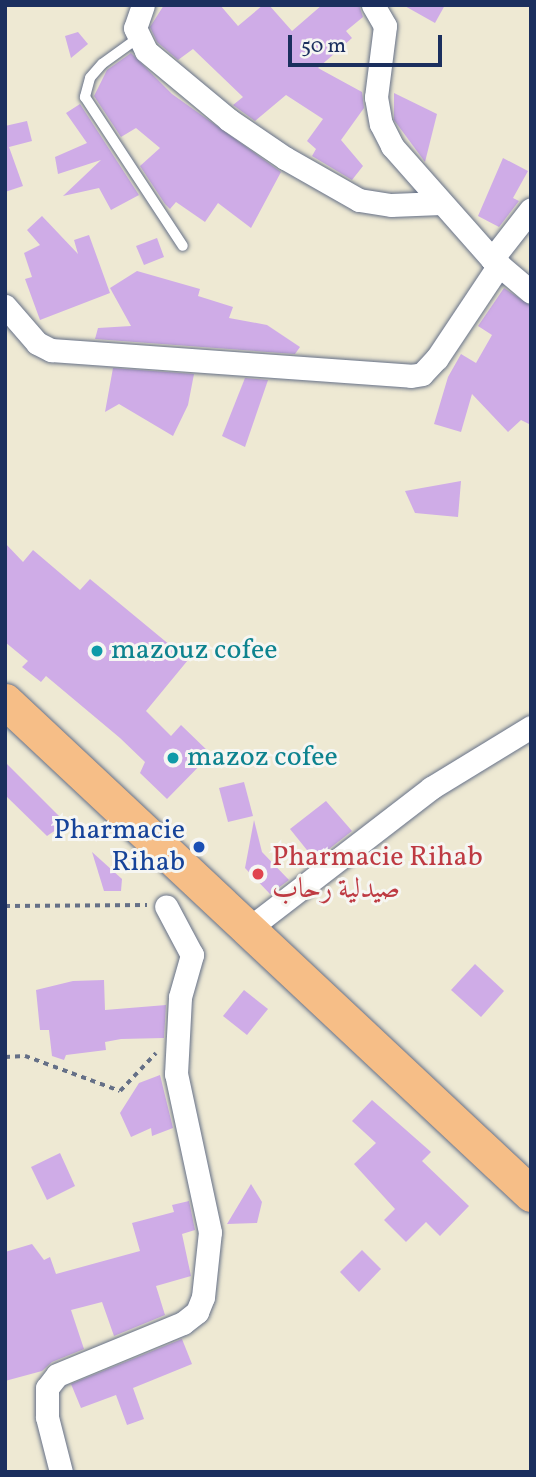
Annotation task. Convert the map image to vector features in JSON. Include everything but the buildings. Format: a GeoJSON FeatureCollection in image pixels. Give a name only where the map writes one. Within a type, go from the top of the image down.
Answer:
{"type":"FeatureCollection","features":[{"type":"Feature","properties":{"kind":"main road"},"geometry":{"type":"LineString","coordinates":[[5,701],[531,1194]]}},
{"type":"Feature","properties":{"kind":"street"},"geometry":{"type":"LineString","coordinates":[[143,5],[135,28],[146,51],[229,120],[345,195],[391,205],[441,203]]}},
{"type":"Feature","properties":{"kind":"street"},"geometry":{"type":"LineString","coordinates":[[373,5],[384,26],[376,97],[381,124],[392,146],[495,262],[531,292]]}},
{"type":"Feature","properties":{"kind":"street"},"geometry":{"type":"LineString","coordinates":[[5,306],[37,343],[51,350],[411,376],[422,374],[437,358],[495,262],[531,209]]}},
{"type":"Feature","properties":{"kind":"street"},"geometry":{"type":"LineString","coordinates":[[248,929],[430,788],[531,727]]}},
{"type":"Feature","properties":{"kind":"street"},"geometry":{"type":"LineString","coordinates":[[61,1472],[47,1417],[47,1388],[57,1376],[183,1323],[197,1312],[203,1297],[210,1232],[176,1074],[180,997],[192,955],[166,906]]}},
{"type":"Feature","properties":{"kind":"lane"},"geometry":{"type":"LineString","coordinates":[[138,38],[102,64],[90,78],[85,97],[183,246]]}},
{"type":"Feature","properties":{"kind":"path"},"geometry":{"type":"LineString","coordinates":[[5,906],[166,906]]}},
{"type":"Feature","properties":{"kind":"path"},"geometry":{"type":"LineString","coordinates":[[5,1057],[25,1056],[120,1091],[158,1050],[177,1048]]}},
{"type":"Feature","properties":{"kind":"place","name":"mazouz cofee"},"geometry":{"type":"Point","coordinates":[97,651]}},
{"type":"Feature","properties":{"kind":"place","name":"mazoz cofee"},"geometry":{"type":"Point","coordinates":[173,758]}},
{"type":"Feature","properties":{"kind":"place","name":"Pharmacie Rihab"},"geometry":{"type":"Point","coordinates":[199,847]}},
{"type":"Feature","properties":{"kind":"place","name":"Pharmacie Rihab صيدلية رحاب"},"geometry":{"type":"Point","coordinates":[258,874]}}]}
